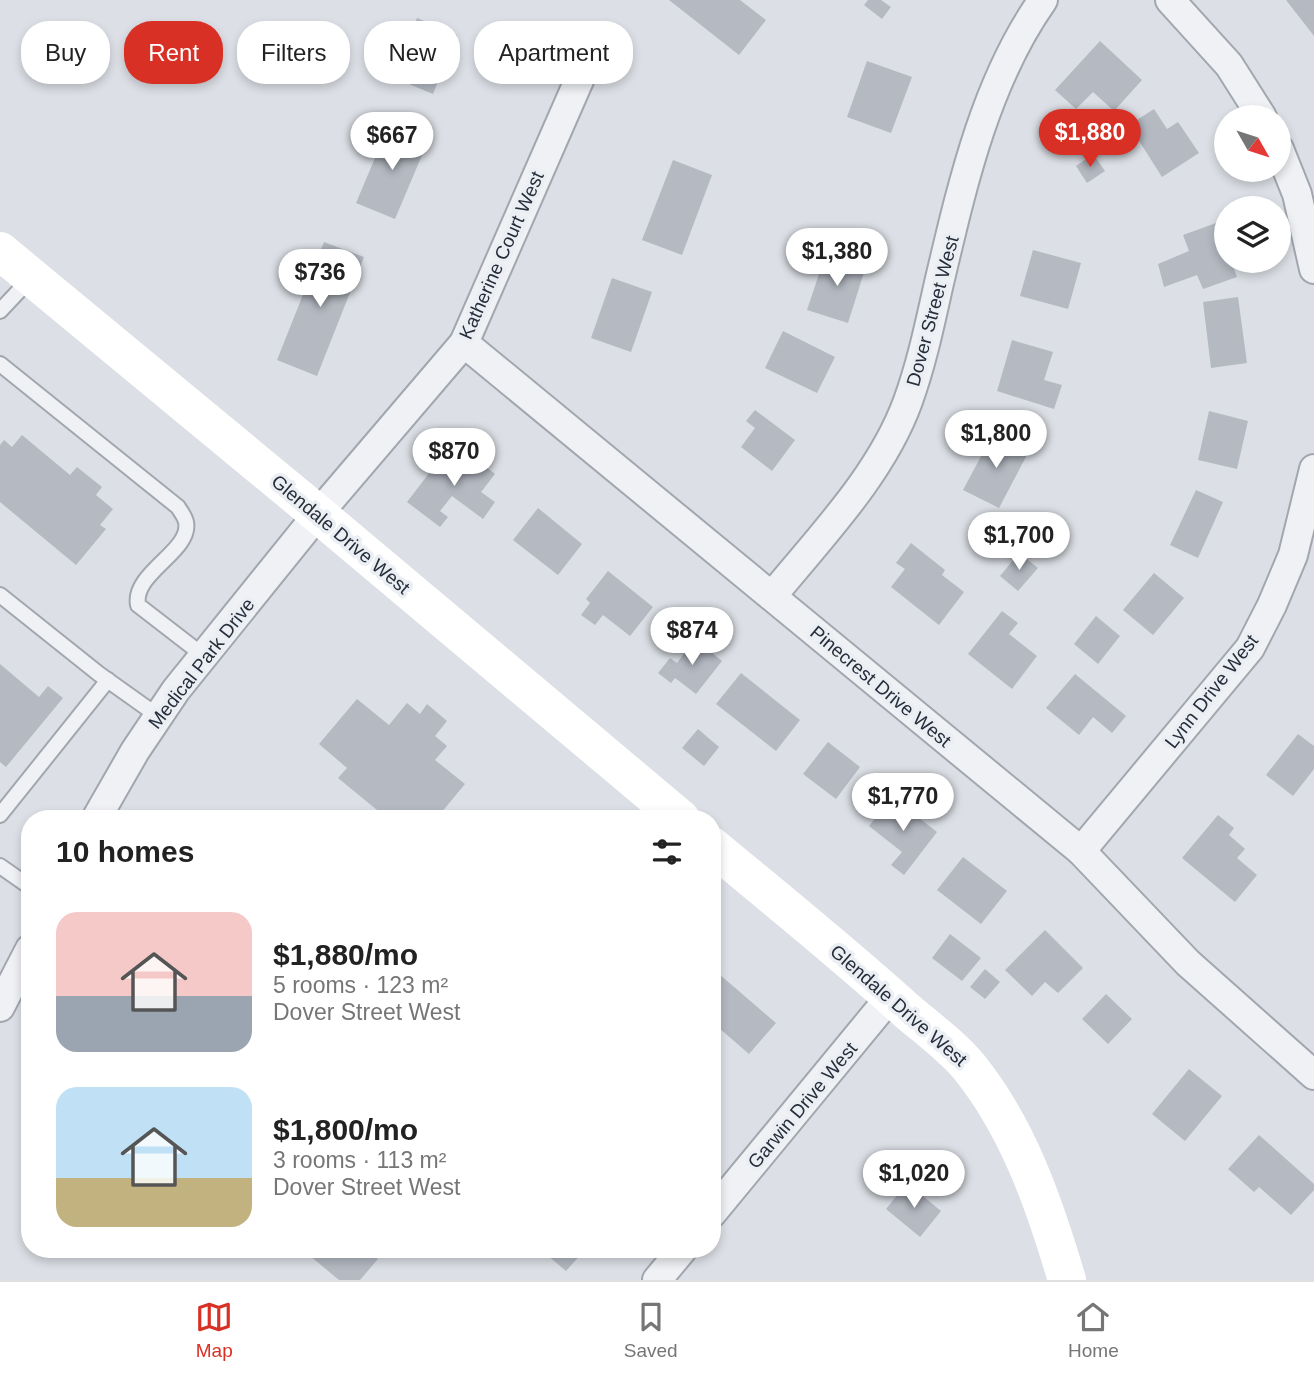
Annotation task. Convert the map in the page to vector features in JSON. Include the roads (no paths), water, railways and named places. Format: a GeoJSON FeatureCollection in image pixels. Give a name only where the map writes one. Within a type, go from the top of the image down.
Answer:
{"type":"FeatureCollection","features":[{"type":"Feature","properties":{"kind":"street","name":"Dover Street West"},"geometry":{"type":"LineString","coordinates":[[772,596],[865,480],[894,434],[925,350],[967,174],[1000,75],[1024,27],[1043,0]]}},
{"type":"Feature","properties":{"kind":"street"},"geometry":{"type":"LineString","coordinates":[[1170,0],[1229,65],[1254,105]]}},
{"type":"Feature","properties":{"kind":"street","name":"Katherine Court West"},"geometry":{"type":"LineString","coordinates":[[318,514],[464,343],[577,84]]}},
{"type":"Feature","properties":{"kind":"street"},"geometry":{"type":"LineString","coordinates":[[1292,182],[1314,269]]}},
{"type":"Feature","properties":{"kind":"street","name":"Glendale Drive West"},"geometry":{"type":"LineString","coordinates":[[0,251],[670,810]]}},
{"type":"Feature","properties":{"kind":"street","name":"Pinecrest Drive West"},"geometry":{"type":"LineString","coordinates":[[464,343],[1081,851],[1188,963],[1314,1075]]}},
{"type":"Feature","properties":{"kind":"street","name":"Lynn Drive West"},"geometry":{"type":"LineString","coordinates":[[1081,851],[1250,648],[1293,555],[1314,469]]}},
{"type":"Feature","properties":{"kind":"street","name":"Medical Park Drive"},"geometry":{"type":"LineString","coordinates":[[101,810],[158,716],[318,514]]}},
{"type":"Feature","properties":{"kind":"street","name":"Glendale Drive West"},"geometry":{"type":"LineString","coordinates":[[721,854],[891,996],[970,1067],[1004,1120],[1025,1161],[1050,1222],[1067,1280]]}},
{"type":"Feature","properties":{"kind":"street"},"geometry":{"type":"LineString","coordinates":[[0,1007],[21,966]]}},
{"type":"Feature","properties":{"kind":"street","name":"Garwin Drive West"},"geometry":{"type":"LineString","coordinates":[[721,1202],[891,996]]}},
{"type":"Feature","properties":{"kind":"street"},"geometry":{"type":"LineString","coordinates":[[657,1280],[675,1258]]}},
{"type":"Feature","properties":{"kind":"lane"},"geometry":{"type":"LineString","coordinates":[[0,311],[32,277]]}},
{"type":"Feature","properties":{"kind":"lane"},"geometry":{"type":"LineString","coordinates":[[0,364],[178,507],[186,522],[185,535],[142,585],[136,596],[138,605],[204,656]]}},
{"type":"Feature","properties":{"kind":"lane"},"geometry":{"type":"LineString","coordinates":[[0,595],[158,716]]}},
{"type":"Feature","properties":{"kind":"lane"},"geometry":{"type":"LineString","coordinates":[[0,815],[108,680]]}},
{"type":"Feature","properties":{"kind":"lane"},"geometry":{"type":"LineString","coordinates":[[0,866],[21,881]]}}]}
